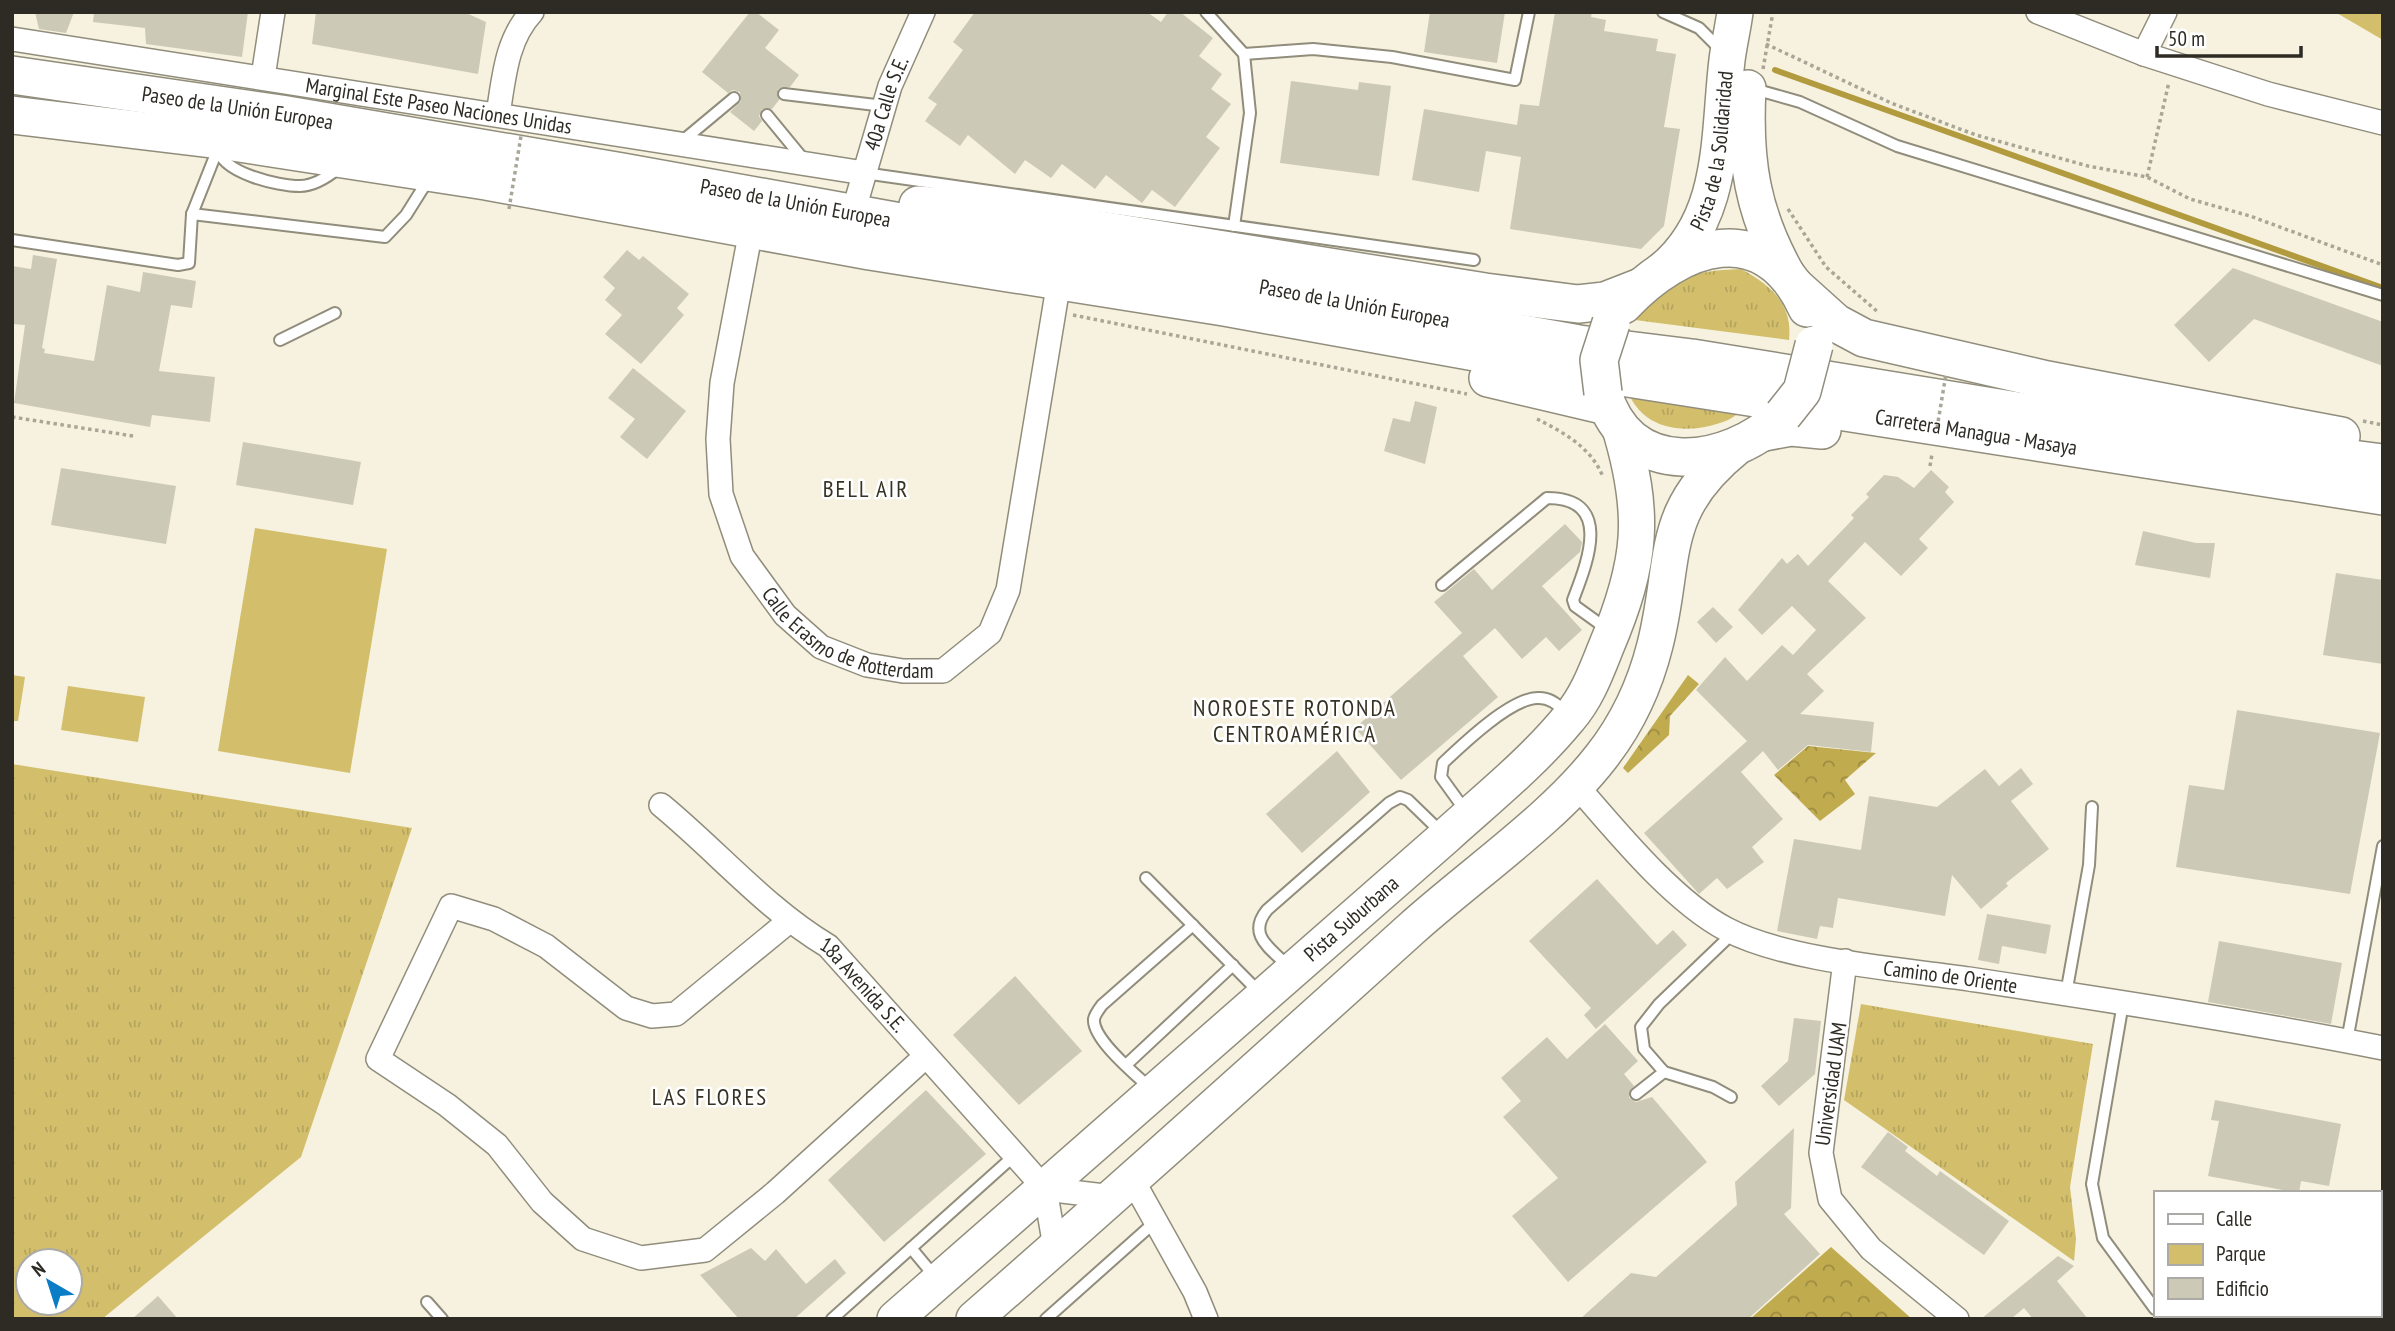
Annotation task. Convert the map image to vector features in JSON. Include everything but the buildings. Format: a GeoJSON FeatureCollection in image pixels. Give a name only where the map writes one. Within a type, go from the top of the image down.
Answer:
{"type":"FeatureCollection","features":[{"type":"Feature","properties":{"kind":"highway","name":"Paseo de la Unión Europea"},"geometry":{"type":"LineString","coordinates":[[12,75],[270,121],[626,154],[754,214],[870,251],[1055,302],[1456,371],[1609,408]]}},
{"type":"Feature","properties":{"kind":"highway","name":"Paseo de la Unión Europea"},"geometry":{"type":"LineString","coordinates":[[12,115],[223,140],[432,175],[754,214],[1575,357]]}},
{"type":"Feature","properties":{"kind":"highway"},"geometry":{"type":"LineString","coordinates":[[754,214],[861,186],[969,209],[1578,304],[1605,301],[1650,280],[1690,254],[1723,248],[1755,253],[1777,265],[1836,323],[1864,338],[2047,380],[2383,445]]}},
{"type":"Feature","properties":{"kind":"highway","name":"Paseo de la Unión Europea"},"geometry":{"type":"LineString","coordinates":[[870,251],[1224,307],[1575,357]]}},
{"type":"Feature","properties":{"kind":"highway"},"geometry":{"type":"LineString","coordinates":[[1650,280],[1625,303],[1611,323],[1599,360],[1609,408],[1637,442],[1663,455],[1699,457],[1761,432],[1781,428],[1811,428],[2098,475],[2383,517]]}},
{"type":"Feature","properties":{"kind":"highway"},"geometry":{"type":"LineString","coordinates":[[1761,432],[1802,391],[1814,345],[1808,310],[1792,281]]}},
{"type":"Feature","properties":{"kind":"highway","name":"Carretera Managua - Masaya"},"geometry":{"type":"LineString","coordinates":[[1575,357],[1692,359],[2164,435],[2383,463]]}},
{"type":"Feature","properties":{"kind":"highway","name":"Carretera Managua - Masaya"},"geometry":{"type":"LineString","coordinates":[[1575,357],[2383,496]]}},
{"type":"Feature","properties":{"kind":"main road","name":"Pista de la Solidaridad"},"geometry":{"type":"LineString","coordinates":[[1650,280],[1688,245],[1708,205],[1722,127],[1748,23]]}},
{"type":"Feature","properties":{"kind":"main road","name":"Pista de la Solidaridad"},"geometry":{"type":"LineString","coordinates":[[1737,73],[1751,184],[1766,232],[1792,281]]}},
{"type":"Feature","properties":{"kind":"main road","name":"Pista Suburbana"},"geometry":{"type":"LineString","coordinates":[[898,1317],[1457,825],[1546,744],[1570,717],[1586,696],[1627,597],[1635,557],[1639,513],[1635,482],[1609,408]]}},
{"type":"Feature","properties":{"kind":"main road"},"geometry":{"type":"LineString","coordinates":[[974,1319],[1434,908],[1577,786],[1617,735],[1642,686],[1656,644],[1686,502],[1708,471],[1761,432]]}},
{"type":"Feature","properties":{"kind":"main road"},"geometry":{"type":"LineString","coordinates":[[1577,786],[1568,767],[1570,752],[1614,664],[1627,597]]}},
{"type":"Feature","properties":{"kind":"street"},"geometry":{"type":"LineString","coordinates":[[263,77],[273,12]]}},
{"type":"Feature","properties":{"kind":"street"},"geometry":{"type":"LineString","coordinates":[[498,114],[509,49],[517,31],[532,12]]}},
{"type":"Feature","properties":{"kind":"street","name":"40a Calle S.E."},"geometry":{"type":"LineString","coordinates":[[861,186],[890,86],[923,12]]}},
{"type":"Feature","properties":{"kind":"street"},"geometry":{"type":"LineString","coordinates":[[2038,12],[2144,54],[2268,94],[2383,123]]}},
{"type":"Feature","properties":{"kind":"street"},"geometry":{"type":"LineString","coordinates":[[2144,54],[2165,12]]}},
{"type":"Feature","properties":{"kind":"street","name":"Marginal Este Paseo Naciones Unidas"},"geometry":{"type":"LineString","coordinates":[[12,39],[498,114],[626,154],[680,143],[806,162],[861,186]]}},
{"type":"Feature","properties":{"kind":"street","name":"Calle Erasmo de Rotterdam"},"geometry":{"type":"LineString","coordinates":[[754,214],[722,383],[718,439],[721,494],[742,556],[785,615],[821,647],[867,665],[903,671],[943,671],[990,633],[1008,590],[1055,302]]}},
{"type":"Feature","properties":{"kind":"street","name":"Camino de Oriente"},"geometry":{"type":"LineString","coordinates":[[1577,786],[1612,826],[1689,903],[1708,919],[1733,933],[1801,953],[1845,961],[2123,1003],[2383,1048]]}},
{"type":"Feature","properties":{"kind":"street","name":"18a Avenida S.E."},"geometry":{"type":"LineString","coordinates":[[661,805],[704,840],[788,922],[828,946],[1045,1189]]}},
{"type":"Feature","properties":{"kind":"street"},"geometry":{"type":"LineString","coordinates":[[788,922],[676,1014],[652,1016],[626,1008],[546,946],[494,919],[451,906],[378,1059],[447,1105],[497,1145],[542,1202],[583,1238],[641,1258],[705,1250],[775,1193],[926,1056]]}},
{"type":"Feature","properties":{"kind":"street","name":"Universidad UAM"},"geometry":{"type":"LineString","coordinates":[[1845,961],[1840,1021],[1821,1153],[1830,1199],[1871,1248],[1957,1319]]}},
{"type":"Feature","properties":{"kind":"street"},"geometry":{"type":"LineString","coordinates":[[1055,1247],[1045,1189],[1123,1188],[1156,1221],[1202,1290],[1206,1319]]}},
{"type":"Feature","properties":{"kind":"lane"},"geometry":{"type":"LineString","coordinates":[[1206,12],[1244,54],[1251,113],[1234,226]]}},
{"type":"Feature","properties":{"kind":"lane"},"geometry":{"type":"LineString","coordinates":[[1244,54],[1313,49],[1392,57],[1515,80],[1529,12]]}},
{"type":"Feature","properties":{"kind":"lane"},"geometry":{"type":"LineString","coordinates":[[1663,12],[1699,28],[1722,28],[1748,23]]}},
{"type":"Feature","properties":{"kind":"lane"},"geometry":{"type":"LineString","coordinates":[[1699,28],[1737,73],[1897,146],[2383,295]]}},
{"type":"Feature","properties":{"kind":"lane"},"geometry":{"type":"LineString","coordinates":[[784,94],[884,106]]}},
{"type":"Feature","properties":{"kind":"lane"},"geometry":{"type":"LineString","coordinates":[[680,143],[734,98]]}},
{"type":"Feature","properties":{"kind":"lane"},"geometry":{"type":"LineString","coordinates":[[767,115],[806,162]]}},
{"type":"Feature","properties":{"kind":"lane"},"geometry":{"type":"LineString","coordinates":[[12,240],[178,265],[189,263],[192,214],[223,140]]}},
{"type":"Feature","properties":{"kind":"lane"},"geometry":{"type":"LineString","coordinates":[[192,214],[385,237],[405,215],[432,175]]}},
{"type":"Feature","properties":{"kind":"lane"},"geometry":{"type":"LineString","coordinates":[[861,186],[1234,226],[1474,260]]}},
{"type":"Feature","properties":{"kind":"lane"},"geometry":{"type":"LineString","coordinates":[[280,340],[335,313]]}},
{"type":"Feature","properties":{"kind":"lane"},"geometry":{"type":"LineString","coordinates":[[1441,585],[1547,498],[1563,499],[1584,513],[1591,530],[1590,554],[1573,600],[1575,606],[1612,633]]}},
{"type":"Feature","properties":{"kind":"lane"},"geometry":{"type":"LineString","coordinates":[[1457,825],[1441,777],[1443,763],[1521,701],[1539,697],[1556,703],[1570,717]]}},
{"type":"Feature","properties":{"kind":"lane"},"geometry":{"type":"LineString","coordinates":[[1292,970],[1262,939],[1259,920],[1388,803],[1400,797],[1457,825]]}},
{"type":"Feature","properties":{"kind":"lane"},"geometry":{"type":"LineString","coordinates":[[2066,994],[2089,865],[2092,807]]}},
{"type":"Feature","properties":{"kind":"lane"},"geometry":{"type":"LineString","coordinates":[[2347,1041],[2383,846]]}},
{"type":"Feature","properties":{"kind":"lane"},"geometry":{"type":"LineString","coordinates":[[1146,878],[1264,996]]}},
{"type":"Feature","properties":{"kind":"lane"},"geometry":{"type":"LineString","coordinates":[[1154,1093],[1103,1042],[1095,1028],[1094,1017],[1102,1004],[1193,925]]}},
{"type":"Feature","properties":{"kind":"lane"},"geometry":{"type":"LineString","coordinates":[[1731,1097],[1713,1087],[1664,1072],[1644,1048],[1641,1027],[1659,1004],[1733,933]]}},
{"type":"Feature","properties":{"kind":"lane"},"geometry":{"type":"LineString","coordinates":[[1126,1065],[1233,965]]}},
{"type":"Feature","properties":{"kind":"lane"},"geometry":{"type":"LineString","coordinates":[[2123,1003],[2092,1184],[2103,1238],[2154,1309]]}},
{"type":"Feature","properties":{"kind":"lane"},"geometry":{"type":"LineString","coordinates":[[1636,1094],[1664,1072]]}},
{"type":"Feature","properties":{"kind":"lane"},"geometry":{"type":"LineString","coordinates":[[832,1319],[1015,1155]]}},
{"type":"Feature","properties":{"kind":"lane"},"geometry":{"type":"LineString","coordinates":[[1046,1319],[1156,1221]]}},
{"type":"Feature","properties":{"kind":"lane"},"geometry":{"type":"LineString","coordinates":[[911,1248],[938,1281]]}},
{"type":"Feature","properties":{"kind":"lane"},"geometry":{"type":"LineString","coordinates":[[427,1302],[442,1319]]}},
{"type":"Feature","properties":{"kind":"path"},"geometry":{"type":"LineString","coordinates":[[1748,23],[1773,12]]}},
{"type":"Feature","properties":{"kind":"path"},"geometry":{"type":"LineString","coordinates":[[1748,23],[1765,54]]}},
{"type":"Feature","properties":{"kind":"path"},"geometry":{"type":"LineString","coordinates":[[1748,23],[1891,103],[1976,135],[2088,166],[2147,177],[2190,199],[2260,219],[2383,265]]}},
{"type":"Feature","properties":{"kind":"path"},"geometry":{"type":"LineString","coordinates":[[2147,177],[2173,63]]}},
{"type":"Feature","properties":{"kind":"path"},"geometry":{"type":"LineString","coordinates":[[509,209],[521,136]]}},
{"type":"Feature","properties":{"kind":"path"},"geometry":{"type":"LineString","coordinates":[[1788,208],[1826,267],[1885,318]]}},
{"type":"Feature","properties":{"kind":"path"},"geometry":{"type":"LineString","coordinates":[[1055,302],[1438,386],[1472,396]]}},
{"type":"Feature","properties":{"kind":"path"},"geometry":{"type":"LineString","coordinates":[[1937,428],[1946,374]]}},
{"type":"Feature","properties":{"kind":"path"},"geometry":{"type":"LineString","coordinates":[[12,417],[133,436]]}},
{"type":"Feature","properties":{"kind":"path"},"geometry":{"type":"LineString","coordinates":[[1535,418],[1564,433],[1598,463],[1606,485]]}},
{"type":"Feature","properties":{"kind":"green space"},"geometry":{"type":"Polygon","coordinates":[[[2335,12],[2383,12],[2383,40],[2335,12]]]}},
{"type":"Feature","properties":{"kind":"green space"},"geometry":{"type":"Polygon","coordinates":[[[1741,269],[1770,289],[1783,305],[1789,327],[1789,340],[1635,320],[1658,295],[1681,280],[1707,272],[1741,269]]]}},
{"type":"Feature","properties":{"kind":"green space"},"geometry":{"type":"Polygon","coordinates":[[[1624,378],[1754,400],[1728,420],[1695,428],[1678,428],[1650,419],[1638,409],[1624,378]]]}},
{"type":"Feature","properties":{"kind":"green space"},"geometry":{"type":"Polygon","coordinates":[[[255,528],[387,549],[350,773],[218,751],[255,528]]]}},
{"type":"Feature","properties":{"kind":"green space"},"geometry":{"type":"Polygon","coordinates":[[[12,675],[25,677],[18,721],[12,721],[12,675]]]}},
{"type":"Feature","properties":{"kind":"green space"},"geometry":{"type":"Polygon","coordinates":[[[1688,675],[1699,684],[1670,716],[1669,735],[1628,773],[1623,768],[1688,675]]]}},
{"type":"Feature","properties":{"kind":"green space"},"geometry":{"type":"Polygon","coordinates":[[[68,686],[145,697],[138,742],[61,730],[68,686]]]}},
{"type":"Feature","properties":{"kind":"green space"},"geometry":{"type":"Polygon","coordinates":[[[1808,746],[1876,753],[1845,780],[1855,794],[1820,821],[1774,775],[1808,746]]]}},
{"type":"Feature","properties":{"kind":"green space"},"geometry":{"type":"Polygon","coordinates":[[[12,764],[412,828],[301,1157],[102,1319],[12,1319],[12,764]]]}},
{"type":"Feature","properties":{"kind":"green space"},"geometry":{"type":"Polygon","coordinates":[[[1861,1004],[2093,1044],[2070,1187],[2076,1239],[2074,1261],[1844,1100],[1861,1004]]]}},
{"type":"Feature","properties":{"kind":"green space"},"geometry":{"type":"Polygon","coordinates":[[[1831,1247],[1912,1319],[1750,1319],[1831,1247]]]}},
{"type":"Feature","properties":{"kind":"waterway"},"geometry":{"type":"LineString","coordinates":[[1775,70],[2383,288]]}},
{"type":"Feature","properties":{"kind":"district","name":"BELL AIR"},"geometry":{"type":"Point","coordinates":[866,489]}},
{"type":"Feature","properties":{"kind":"district","name":"NOROESTE ROTONDA CENTROAMÉRICA"},"geometry":{"type":"Point","coordinates":[1295,721]}},
{"type":"Feature","properties":{"kind":"district","name":"LAS FLORES"},"geometry":{"type":"Point","coordinates":[710,1097]}}]}
